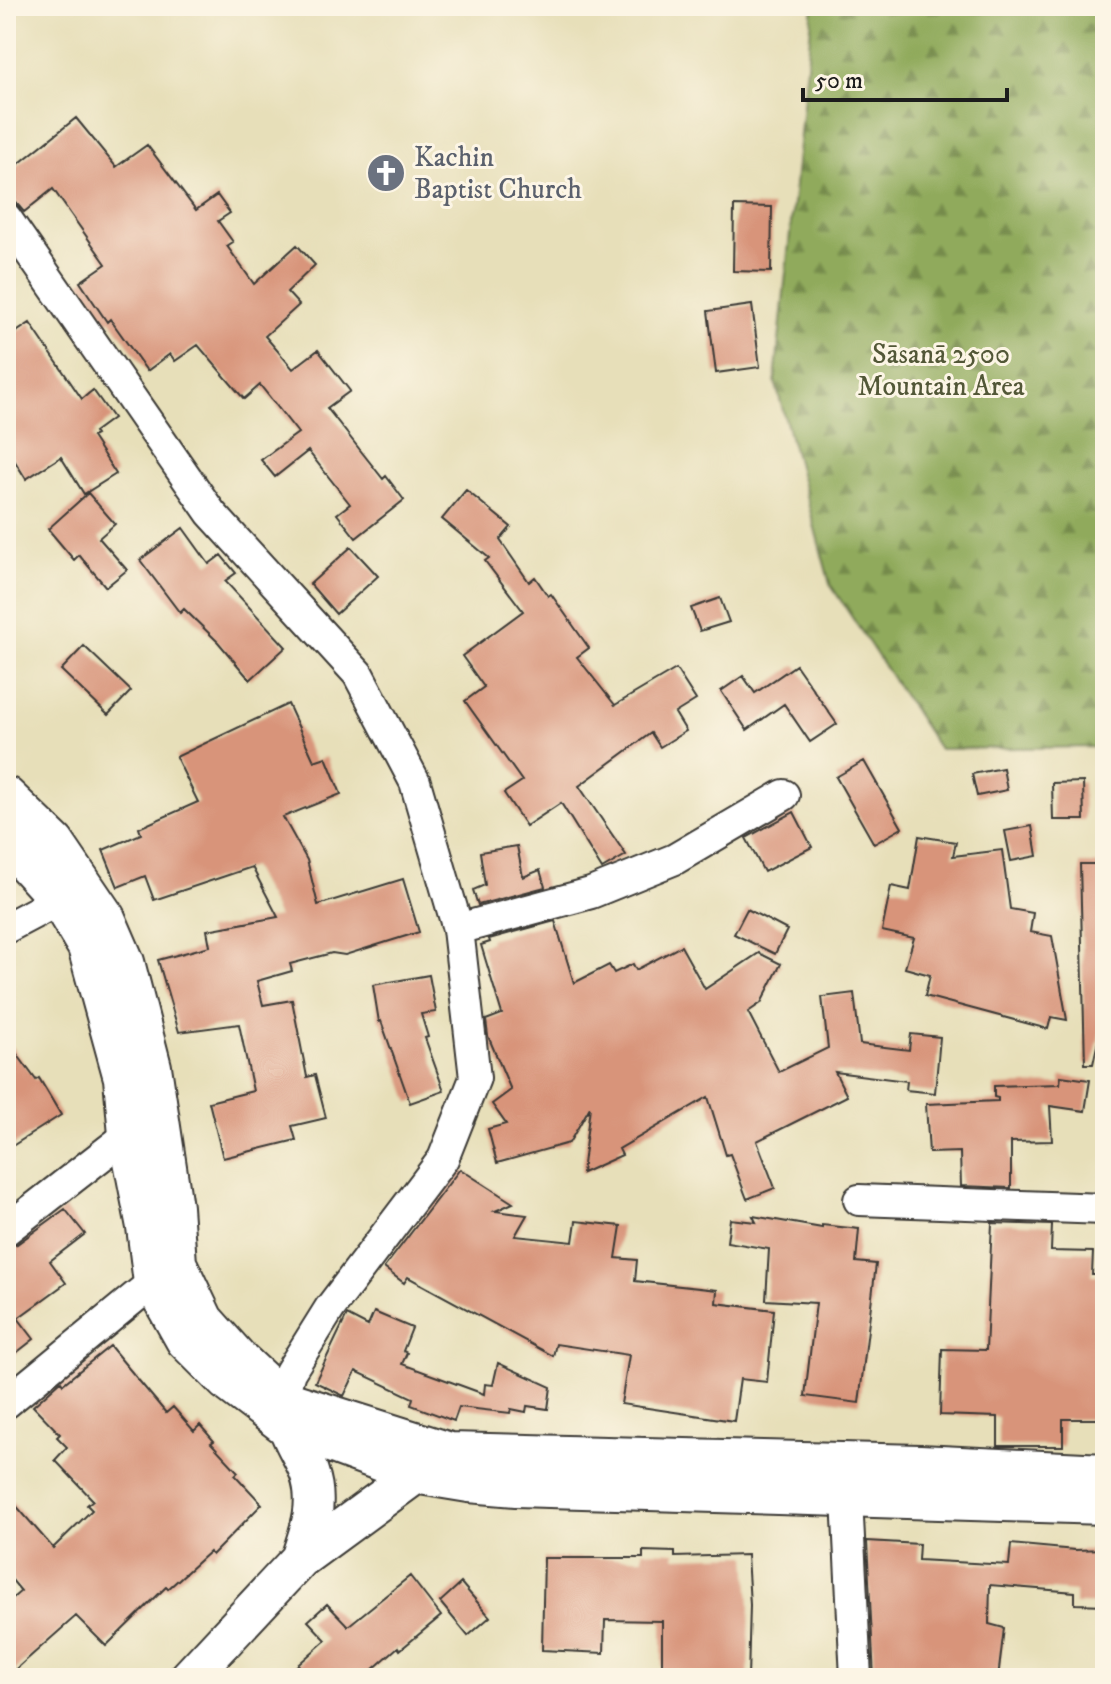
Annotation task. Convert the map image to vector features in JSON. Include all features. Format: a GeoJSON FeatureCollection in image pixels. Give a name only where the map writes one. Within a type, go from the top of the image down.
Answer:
{"type":"FeatureCollection","features":[{"type":"Feature","properties":{"kind":"main road"},"geometry":{"type":"LineString","coordinates":[[6,796],[55,843],[98,980],[123,1078],[143,1130],[146,1227],[165,1273],[284,1413],[310,1474],[315,1514],[300,1559]]}},
{"type":"Feature","properties":{"kind":"main road"},"geometry":{"type":"LineString","coordinates":[[6,842],[71,892]]}},
{"type":"Feature","properties":{"kind":"main road"},"geometry":{"type":"LineString","coordinates":[[284,1413],[450,1452],[848,1480],[1105,1505]]}},
{"type":"Feature","properties":{"kind":"main road"},"geometry":{"type":"LineString","coordinates":[[284,1413],[414,1474],[516,1487],[1105,1473]]}},
{"type":"Feature","properties":{"kind":"main road"},"geometry":{"type":"LineString","coordinates":[[189,1678],[300,1559],[414,1474],[450,1452]]}},
{"type":"Feature","properties":{"kind":"street"},"geometry":{"type":"LineString","coordinates":[[6,218],[211,513],[358,674],[415,782],[458,929],[475,1078],[443,1159],[330,1308],[290,1372],[284,1413]]}},
{"type":"Feature","properties":{"kind":"street"},"geometry":{"type":"LineString","coordinates":[[458,929],[591,893],[661,864],[784,795]]}},
{"type":"Feature","properties":{"kind":"street"},"geometry":{"type":"LineString","coordinates":[[6,928],[71,892]]}},
{"type":"Feature","properties":{"kind":"street"},"geometry":{"type":"LineString","coordinates":[[6,1230],[143,1130]]}},
{"type":"Feature","properties":{"kind":"street"},"geometry":{"type":"LineString","coordinates":[[859,1200],[1105,1209]]}},
{"type":"Feature","properties":{"kind":"street"},"geometry":{"type":"LineString","coordinates":[[6,1403],[165,1273]]}},
{"type":"Feature","properties":{"kind":"street"},"geometry":{"type":"LineString","coordinates":[[848,1480],[856,1678]]}},
{"type":"Feature","properties":{"kind":"green space","name":"Sāsanā 2500 Mountain Area"},"geometry":{"type":"Polygon","coordinates":[[[813,6],[1105,6],[1105,747],[939,749],[830,584],[775,381],[813,6]]]}},
{"type":"Feature","properties":{"kind":"building"},"geometry":{"type":"Polygon","coordinates":[[[76,118],[116,167],[147,145],[196,210],[217,195],[230,213],[218,221],[233,242],[227,246],[254,284],[297,245],[315,265],[287,292],[299,305],[265,336],[293,369],[318,350],[350,391],[327,408],[383,479],[386,476],[404,500],[356,538],[337,514],[350,504],[308,451],[275,477],[261,460],[298,433],[260,385],[244,399],[198,345],[175,361],[170,354],[147,371],[110,319],[107,322],[80,282],[106,264],[53,189],[24,212],[6,191],[6,174],[76,118]]]}},
{"type":"Feature","properties":{"kind":"building"},"geometry":{"type":"Polygon","coordinates":[[[734,206],[772,207],[771,272],[733,271],[734,206]]]}},
{"type":"Feature","properties":{"kind":"building"},"geometry":{"type":"Polygon","coordinates":[[[752,305],[760,367],[716,373],[708,311],[752,305]]]}},
{"type":"Feature","properties":{"kind":"building"},"geometry":{"type":"Polygon","coordinates":[[[30,323],[82,399],[93,390],[113,418],[92,437],[116,474],[84,494],[61,457],[26,479],[6,447],[6,339],[30,323]]]}},
{"type":"Feature","properties":{"kind":"building"},"geometry":{"type":"Polygon","coordinates":[[[466,490],[511,527],[500,540],[529,582],[535,577],[548,596],[551,594],[589,648],[577,657],[615,705],[676,669],[696,700],[675,713],[686,731],[660,747],[651,733],[579,786],[626,855],[602,869],[561,803],[526,826],[504,793],[522,781],[465,701],[484,687],[462,656],[523,611],[485,561],[489,558],[442,519],[466,490]]]}},
{"type":"Feature","properties":{"kind":"building"},"geometry":{"type":"Polygon","coordinates":[[[88,493],[115,524],[99,538],[127,570],[106,587],[79,555],[74,560],[48,529],[88,493]]]}},
{"type":"Feature","properties":{"kind":"building"},"geometry":{"type":"Polygon","coordinates":[[[183,528],[209,564],[221,555],[236,573],[225,581],[286,647],[250,680],[218,642],[184,609],[180,613],[140,560],[183,528]]]}},
{"type":"Feature","properties":{"kind":"building"},"geometry":{"type":"Polygon","coordinates":[[[351,547],[378,576],[336,614],[310,584],[351,547]]]}},
{"type":"Feature","properties":{"kind":"building"},"geometry":{"type":"Polygon","coordinates":[[[720,598],[729,622],[700,631],[691,608],[720,598]]]}},
{"type":"Feature","properties":{"kind":"building"},"geometry":{"type":"Polygon","coordinates":[[[84,646],[131,691],[108,715],[61,670],[84,646]]]}},
{"type":"Feature","properties":{"kind":"building"},"geometry":{"type":"Polygon","coordinates":[[[796,665],[837,724],[810,742],[784,704],[747,730],[721,691],[743,676],[755,693],[796,665]]]}},
{"type":"Feature","properties":{"kind":"building"},"geometry":{"type":"Polygon","coordinates":[[[288,704],[314,761],[326,757],[341,794],[283,817],[307,860],[318,905],[403,879],[419,932],[345,955],[332,953],[290,964],[292,971],[257,981],[263,1005],[292,1000],[307,1077],[315,1075],[326,1118],[292,1126],[296,1140],[223,1158],[209,1102],[253,1091],[239,1024],[179,1032],[158,960],[210,946],[207,930],[278,917],[252,867],[154,900],[145,876],[118,887],[103,850],[141,834],[139,828],[198,802],[176,757],[288,704]]]}},
{"type":"Feature","properties":{"kind":"building"},"geometry":{"type":"Polygon","coordinates":[[[864,761],[902,828],[874,844],[836,777],[864,761]]]}},
{"type":"Feature","properties":{"kind":"building"},"geometry":{"type":"Polygon","coordinates":[[[1003,768],[1007,790],[977,796],[972,774],[1003,768]]]}},
{"type":"Feature","properties":{"kind":"building"},"geometry":{"type":"Polygon","coordinates":[[[1083,782],[1084,820],[1053,820],[1052,783],[1083,782]]]}},
{"type":"Feature","properties":{"kind":"building"},"geometry":{"type":"Polygon","coordinates":[[[794,812],[812,847],[764,872],[746,838],[794,812]]]}},
{"type":"Feature","properties":{"kind":"building"},"geometry":{"type":"Polygon","coordinates":[[[1032,826],[1037,856],[1011,861],[1005,831],[1032,826]]]}},
{"type":"Feature","properties":{"kind":"building"},"geometry":{"type":"Polygon","coordinates":[[[919,836],[956,842],[953,856],[1002,850],[1010,909],[1033,913],[1030,932],[1052,936],[1067,1020],[1051,1017],[1048,1029],[925,996],[930,975],[905,968],[914,938],[882,931],[891,886],[910,890],[919,836]]]}},
{"type":"Feature","properties":{"kind":"building"},"geometry":{"type":"Polygon","coordinates":[[[517,846],[523,877],[540,870],[545,887],[478,905],[473,890],[485,885],[480,852],[517,846]]]}},
{"type":"Feature","properties":{"kind":"building"},"geometry":{"type":"Polygon","coordinates":[[[1080,864],[1105,864],[1105,965],[1101,993],[1105,994],[1105,1010],[1093,1064],[1085,1064],[1080,864]]]}},
{"type":"Feature","properties":{"kind":"building"},"geometry":{"type":"Polygon","coordinates":[[[747,909],[787,930],[775,954],[734,934],[747,909]]]}},
{"type":"Feature","properties":{"kind":"building"},"geometry":{"type":"Polygon","coordinates":[[[555,921],[574,983],[609,965],[614,973],[633,964],[636,970],[681,946],[705,989],[759,953],[781,964],[761,1003],[748,1012],[779,1072],[828,1048],[822,997],[854,993],[860,1044],[909,1050],[911,1034],[940,1037],[935,1093],[906,1090],[907,1081],[835,1072],[847,1096],[757,1141],[775,1188],[747,1199],[730,1154],[726,1155],[708,1097],[619,1149],[622,1155],[582,1173],[590,1107],[569,1143],[497,1163],[488,1129],[506,1124],[492,1104],[511,1090],[488,1036],[486,1020],[502,1014],[481,945],[490,942],[489,939],[555,921]]]}},
{"type":"Feature","properties":{"kind":"building"},"geometry":{"type":"Polygon","coordinates":[[[429,975],[436,1012],[421,1014],[428,1037],[425,1038],[444,1091],[410,1103],[379,1022],[373,985],[429,975]]]}},
{"type":"Feature","properties":{"kind":"building"},"geometry":{"type":"Polygon","coordinates":[[[6,1039],[36,1080],[39,1078],[61,1115],[6,1150],[6,1039]]]}},
{"type":"Feature","properties":{"kind":"building"},"geometry":{"type":"Polygon","coordinates":[[[1061,1076],[1090,1080],[1085,1111],[1050,1106],[1052,1141],[1011,1142],[1011,1188],[961,1186],[960,1152],[929,1153],[926,1104],[998,1101],[994,1097],[994,1086],[1060,1084],[1061,1076]]]}},
{"type":"Feature","properties":{"kind":"building"},"geometry":{"type":"Polygon","coordinates":[[[460,1169],[513,1203],[495,1211],[527,1215],[515,1236],[573,1242],[576,1221],[621,1226],[616,1258],[637,1260],[635,1281],[717,1290],[716,1303],[774,1310],[767,1382],[740,1379],[734,1421],[621,1404],[629,1355],[556,1344],[553,1356],[408,1277],[404,1283],[384,1268],[460,1169]]]}},
{"type":"Feature","properties":{"kind":"building"},"geometry":{"type":"Polygon","coordinates":[[[65,1209],[85,1234],[50,1261],[66,1283],[18,1318],[34,1339],[6,1361],[6,1248],[17,1244],[65,1209]]]}},
{"type":"Feature","properties":{"kind":"building"},"geometry":{"type":"Polygon","coordinates":[[[753,1216],[822,1228],[822,1225],[859,1229],[856,1262],[876,1264],[859,1403],[805,1396],[816,1303],[766,1300],[769,1249],[727,1242],[730,1219],[756,1222],[753,1216]]]}},
{"type":"Feature","properties":{"kind":"building"},"geometry":{"type":"Polygon","coordinates":[[[992,1223],[1052,1225],[1051,1251],[1093,1252],[1092,1275],[1097,1275],[1100,1346],[1105,1346],[1105,1419],[1063,1419],[1063,1446],[998,1446],[998,1417],[940,1415],[942,1349],[986,1350],[992,1223]]]}},
{"type":"Feature","properties":{"kind":"building"},"geometry":{"type":"Polygon","coordinates":[[[374,1312],[412,1328],[403,1351],[407,1353],[402,1364],[484,1394],[485,1384],[493,1385],[498,1363],[551,1387],[548,1409],[527,1406],[526,1412],[511,1409],[510,1413],[459,1407],[454,1421],[411,1405],[413,1398],[356,1371],[344,1396],[315,1382],[347,1315],[368,1326],[374,1312]]]}},
{"type":"Feature","properties":{"kind":"building"},"geometry":{"type":"Polygon","coordinates":[[[110,1346],[166,1413],[173,1407],[194,1431],[200,1425],[214,1441],[211,1443],[238,1472],[235,1475],[262,1504],[212,1555],[209,1552],[168,1589],[166,1587],[106,1646],[76,1616],[6,1678],[6,1604],[21,1591],[6,1573],[6,1494],[53,1548],[92,1510],[87,1505],[93,1500],[55,1460],[67,1447],[57,1437],[60,1434],[33,1406],[61,1381],[63,1384],[110,1346]]]}},
{"type":"Feature","properties":{"kind":"building"},"geometry":{"type":"Polygon","coordinates":[[[867,1541],[919,1544],[918,1560],[1009,1565],[1011,1544],[1075,1550],[1105,1549],[1105,1605],[1075,1604],[1075,1592],[990,1585],[989,1624],[1004,1628],[998,1678],[874,1678],[867,1541]]]}},
{"type":"Feature","properties":{"kind":"building"},"geometry":{"type":"Polygon","coordinates":[[[643,1551],[675,1552],[675,1557],[747,1555],[750,1605],[748,1678],[662,1678],[662,1621],[605,1620],[604,1653],[542,1650],[544,1558],[643,1558],[643,1551]]]}},
{"type":"Feature","properties":{"kind":"building"},"geometry":{"type":"Polygon","coordinates":[[[410,1576],[441,1616],[400,1650],[398,1647],[363,1678],[283,1678],[326,1640],[308,1621],[327,1604],[348,1626],[410,1576]]]}},
{"type":"Feature","properties":{"kind":"building"},"geometry":{"type":"Polygon","coordinates":[[[461,1583],[490,1617],[468,1636],[440,1602],[461,1583]]]}},
{"type":"Feature","properties":{"kind":"place","name":"Kachin Baptist Church"},"geometry":{"type":"Point","coordinates":[386,173]}}]}
